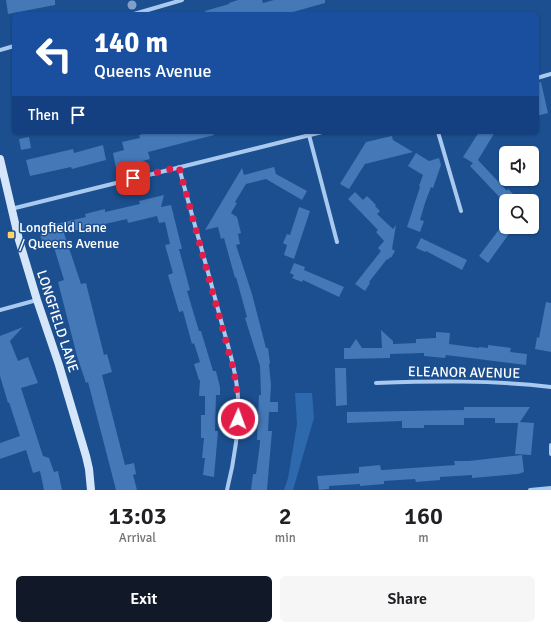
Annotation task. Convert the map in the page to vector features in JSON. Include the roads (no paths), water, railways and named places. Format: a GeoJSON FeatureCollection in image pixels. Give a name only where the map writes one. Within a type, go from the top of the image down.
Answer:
{"type":"FeatureCollection","features":[{"type":"Feature","properties":{"kind":"street"},"geometry":{"type":"LineString","coordinates":[[141,12],[182,0]]}},
{"type":"Feature","properties":{"kind":"street"},"geometry":{"type":"LineString","coordinates":[[0,50],[12,47]]}},
{"type":"Feature","properties":{"kind":"street"},"geometry":{"type":"LineString","coordinates":[[539,77],[551,74]]}},
{"type":"Feature","properties":{"kind":"street"},"geometry":{"type":"LineString","coordinates":[[11,209],[313,134]]}},
{"type":"Feature","properties":{"kind":"street"},"geometry":{"type":"LineString","coordinates":[[439,134],[461,211]]}},
{"type":"Feature","properties":{"kind":"street"},"geometry":{"type":"LineString","coordinates":[[309,135],[337,242]]}},
{"type":"Feature","properties":{"kind":"street","name":"LONGFIELD LANE"},"geometry":{"type":"LineString","coordinates":[[0,159],[11,209],[37,300],[59,365],[86,456],[91,490]]}},
{"type":"Feature","properties":{"kind":"street"},"geometry":{"type":"LineString","coordinates":[[179,167],[225,336],[237,386],[239,407],[236,441],[227,490]]}},
{"type":"Feature","properties":{"kind":"street"},"geometry":{"type":"LineString","coordinates":[[0,310],[37,300]]}},
{"type":"Feature","properties":{"kind":"street","name":"ELEANOR AVENUE"},"geometry":{"type":"LineString","coordinates":[[376,383],[496,383],[551,387]]}},
{"type":"Feature","properties":{"kind":"street"},"geometry":{"type":"LineString","coordinates":[[551,445],[551,454]]}},
{"type":"Feature","properties":{"kind":"street"},"geometry":{"type":"LineString","coordinates":[[530,490],[551,488]]}},
{"type":"Feature","properties":{"kind":"place","name":"Longfield Lane / Queens Avenue"},"geometry":{"type":"Point","coordinates":[11,235]}}]}
